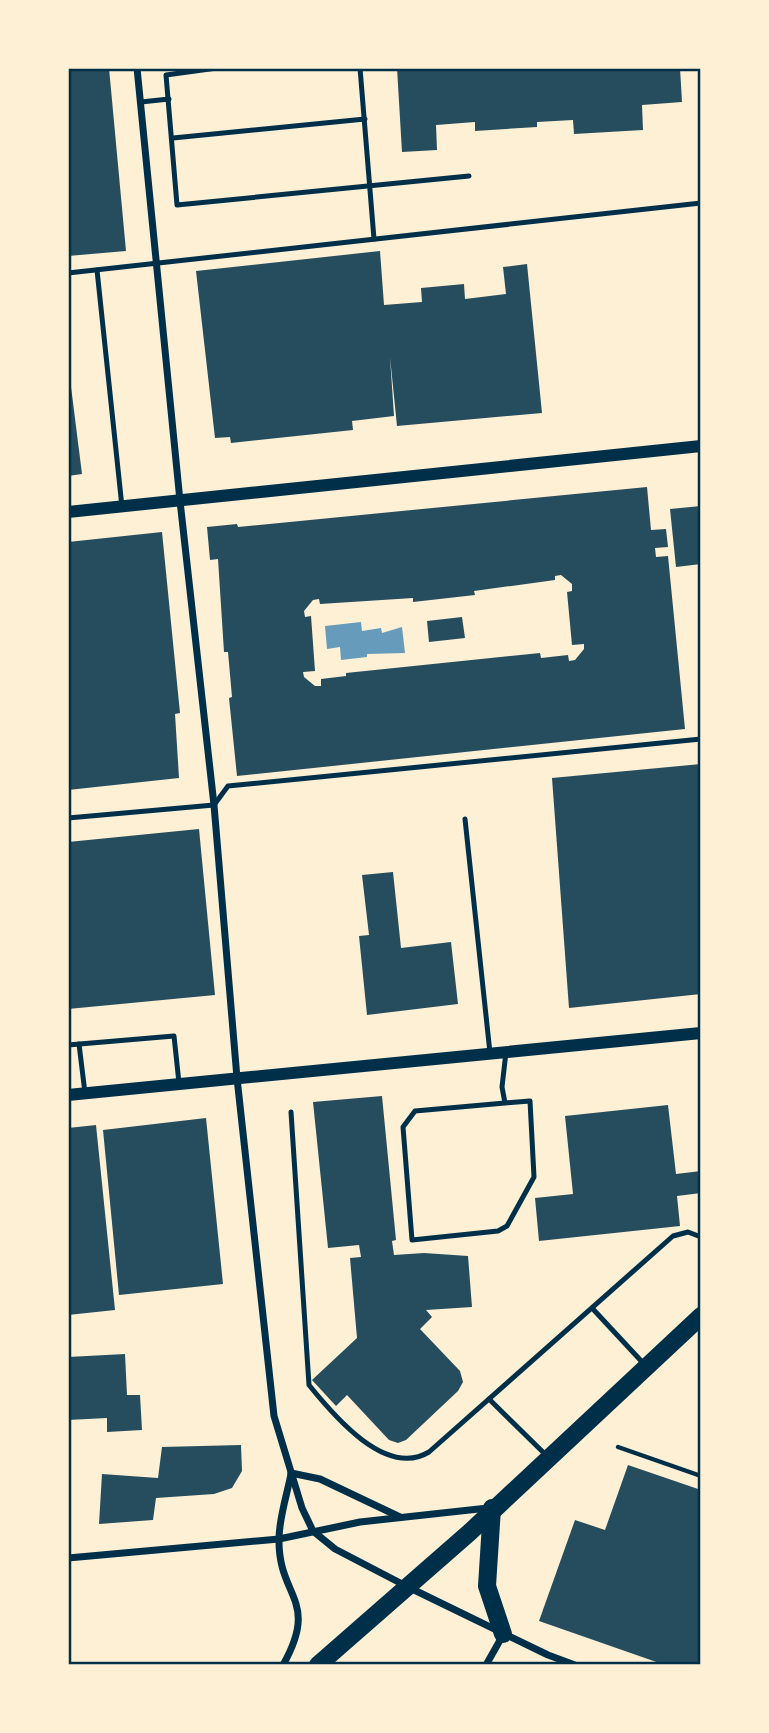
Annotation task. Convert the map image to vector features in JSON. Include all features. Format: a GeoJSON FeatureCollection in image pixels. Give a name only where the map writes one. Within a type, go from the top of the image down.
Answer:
{"type":"FeatureCollection","features":[{"type":"Feature","properties":{"kind":"main road"},"geometry":{"type":"LineString","coordinates":[[318,1665],[408,1587],[701,1316]]}},
{"type":"Feature","properties":{"kind":"main road"},"geometry":{"type":"LineString","coordinates":[[492,1508],[486,1586],[503,1634]]}},
{"type":"Feature","properties":{"kind":"street"},"geometry":{"type":"LineString","coordinates":[[137,68],[180,501],[214,805],[237,1078],[274,1416],[291,1473],[313,1531],[335,1549],[408,1587],[503,1634],[575,1665]]}},
{"type":"Feature","properties":{"kind":"street"},"geometry":{"type":"LineString","coordinates":[[68,512],[701,446]]}},
{"type":"Feature","properties":{"kind":"street"},"geometry":{"type":"LineString","coordinates":[[68,1095],[701,1033]]}},
{"type":"Feature","properties":{"kind":"street"},"geometry":{"type":"LineString","coordinates":[[291,1473],[320,1479],[403,1518]]}},
{"type":"Feature","properties":{"kind":"street"},"geometry":{"type":"LineString","coordinates":[[283,1665],[298,1634],[300,1616],[283,1565],[279,1539],[291,1473]]}},
{"type":"Feature","properties":{"kind":"street"},"geometry":{"type":"LineString","coordinates":[[68,1558],[279,1539],[313,1531],[492,1508]]}},
{"type":"Feature","properties":{"kind":"street"},"geometry":{"type":"LineString","coordinates":[[486,1665],[503,1634]]}},
{"type":"Feature","properties":{"kind":"lane"},"geometry":{"type":"LineString","coordinates":[[218,68],[166,75],[177,205],[469,176]]}},
{"type":"Feature","properties":{"kind":"lane"},"geometry":{"type":"LineString","coordinates":[[360,68],[374,239]]}},
{"type":"Feature","properties":{"kind":"lane"},"geometry":{"type":"LineString","coordinates":[[141,102],[169,99]]}},
{"type":"Feature","properties":{"kind":"lane"},"geometry":{"type":"LineString","coordinates":[[173,138],[365,119]]}},
{"type":"Feature","properties":{"kind":"lane"},"geometry":{"type":"LineString","coordinates":[[68,273],[701,203]]}},
{"type":"Feature","properties":{"kind":"lane"},"geometry":{"type":"LineString","coordinates":[[97,270],[122,507]]}},
{"type":"Feature","properties":{"kind":"lane"},"geometry":{"type":"LineString","coordinates":[[68,818],[214,805],[228,786],[701,739]]}},
{"type":"Feature","properties":{"kind":"lane"},"geometry":{"type":"LineString","coordinates":[[465,819],[490,1053]]}},
{"type":"Feature","properties":{"kind":"lane"},"geometry":{"type":"LineString","coordinates":[[68,1045],[174,1036],[180,1083]]}},
{"type":"Feature","properties":{"kind":"lane"},"geometry":{"type":"LineString","coordinates":[[79,1044],[85,1093]]}},
{"type":"Feature","properties":{"kind":"lane"},"geometry":{"type":"LineString","coordinates":[[505,1102],[502,1087],[506,1052]]}},
{"type":"Feature","properties":{"kind":"lane"},"geometry":{"type":"LineString","coordinates":[[530,1101],[534,1177],[513,1217],[498,1231],[412,1240],[402,1127],[411,1114],[505,1102],[530,1101]]}},
{"type":"Feature","properties":{"kind":"lane"},"geometry":{"type":"LineString","coordinates":[[291,1112],[309,1385],[337,1419],[382,1452],[402,1459],[420,1457],[429,1452],[673,1236],[688,1232],[701,1237]]}},
{"type":"Feature","properties":{"kind":"lane"},"geometry":{"type":"LineString","coordinates":[[592,1308],[646,1366]]}},
{"type":"Feature","properties":{"kind":"lane"},"geometry":{"type":"LineString","coordinates":[[489,1399],[548,1457]]}},
{"type":"Feature","properties":{"kind":"path"},"geometry":{"type":"LineString","coordinates":[[618,1447],[701,1476]]}},
{"type":"Feature","properties":{"kind":"water"},"geometry":{"type":"Polygon","coordinates":[[[361,622],[362,631],[381,628],[382,633],[402,627],[405,653],[367,654],[367,657],[341,660],[340,647],[327,649],[325,626],[361,622]]]}},
{"type":"Feature","properties":{"kind":"building"},"geometry":{"type":"Polygon","coordinates":[[[68,68],[109,68],[126,251],[68,256],[68,68]]]}},
{"type":"Feature","properties":{"kind":"building"},"geometry":{"type":"Polygon","coordinates":[[[397,68],[680,68],[682,102],[642,105],[643,130],[574,134],[573,120],[537,122],[537,127],[475,131],[475,122],[436,125],[437,150],[402,152],[397,68]]]}},
{"type":"Feature","properties":{"kind":"building"},"geometry":{"type":"Polygon","coordinates":[[[380,251],[384,305],[422,302],[421,288],[464,284],[465,299],[506,294],[503,267],[527,264],[542,413],[397,426],[390,357],[394,416],[352,421],[353,430],[231,443],[230,437],[215,438],[196,271],[380,251]]]}},
{"type":"Feature","properties":{"kind":"building"},"geometry":{"type":"Polygon","coordinates":[[[68,363],[82,474],[68,476],[68,363]]]}},
{"type":"Feature","properties":{"kind":"building"},"geometry":{"type":"Polygon","coordinates":[[[647,487],[651,530],[666,529],[668,547],[655,548],[656,557],[668,556],[685,729],[237,776],[229,698],[232,697],[228,652],[224,652],[218,559],[210,560],[207,527],[237,524],[238,527],[647,487]],[[561,575],[555,576],[555,580],[474,591],[475,595],[413,602],[413,598],[320,604],[319,599],[313,600],[304,611],[305,617],[311,616],[315,671],[303,672],[304,677],[315,686],[321,686],[321,679],[346,676],[346,673],[540,653],[541,658],[568,655],[569,661],[575,660],[584,649],[584,644],[572,645],[567,592],[572,591],[572,584],[561,575]]]}},
{"type":"Feature","properties":{"kind":"building"},"geometry":{"type":"Polygon","coordinates":[[[701,506],[701,564],[676,567],[670,509],[701,506]]]}},
{"type":"Feature","properties":{"kind":"building"},"geometry":{"type":"Polygon","coordinates":[[[162,532],[180,713],[175,714],[179,778],[68,790],[68,542],[162,532]]]}},
{"type":"Feature","properties":{"kind":"building"},"geometry":{"type":"Polygon","coordinates":[[[462,617],[465,638],[429,642],[427,621],[462,617]]]}},
{"type":"Feature","properties":{"kind":"building"},"geometry":{"type":"Polygon","coordinates":[[[701,764],[701,994],[569,1008],[552,778],[701,764]]]}},
{"type":"Feature","properties":{"kind":"building"},"geometry":{"type":"Polygon","coordinates":[[[199,829],[215,995],[68,1009],[68,842],[199,829]]]}},
{"type":"Feature","properties":{"kind":"building"},"geometry":{"type":"Polygon","coordinates":[[[393,872],[401,948],[451,942],[458,1004],[367,1015],[359,936],[369,935],[362,875],[393,872]]]}},
{"type":"Feature","properties":{"kind":"building"},"geometry":{"type":"Polygon","coordinates":[[[382,1096],[396,1240],[392,1241],[394,1255],[424,1253],[468,1256],[472,1307],[426,1310],[432,1317],[420,1329],[460,1371],[463,1382],[458,1391],[406,1440],[398,1443],[389,1440],[347,1395],[336,1406],[312,1380],[357,1338],[350,1258],[361,1257],[359,1245],[328,1248],[313,1102],[382,1096]]]}},
{"type":"Feature","properties":{"kind":"building"},"geometry":{"type":"Polygon","coordinates":[[[668,1105],[676,1174],[701,1171],[701,1193],[677,1196],[680,1226],[539,1241],[535,1198],[573,1194],[565,1116],[668,1105]]]}},
{"type":"Feature","properties":{"kind":"building"},"geometry":{"type":"Polygon","coordinates":[[[206,1118],[223,1284],[119,1295],[103,1130],[206,1118]]]}},
{"type":"Feature","properties":{"kind":"building"},"geometry":{"type":"Polygon","coordinates":[[[96,1125],[115,1310],[68,1315],[68,1128],[96,1125]]]}},
{"type":"Feature","properties":{"kind":"building"},"geometry":{"type":"Polygon","coordinates":[[[125,1354],[127,1395],[140,1395],[142,1430],[107,1432],[107,1418],[68,1420],[68,1357],[125,1354]]]}},
{"type":"Feature","properties":{"kind":"building"},"geometry":{"type":"Polygon","coordinates":[[[241,1445],[242,1471],[232,1488],[214,1494],[156,1498],[153,1520],[99,1524],[102,1474],[158,1478],[162,1447],[241,1445]]]}},
{"type":"Feature","properties":{"kind":"building"},"geometry":{"type":"Polygon","coordinates":[[[628,1465],[701,1490],[701,1665],[665,1665],[539,1621],[575,1520],[605,1530],[628,1465]]]}}]}
